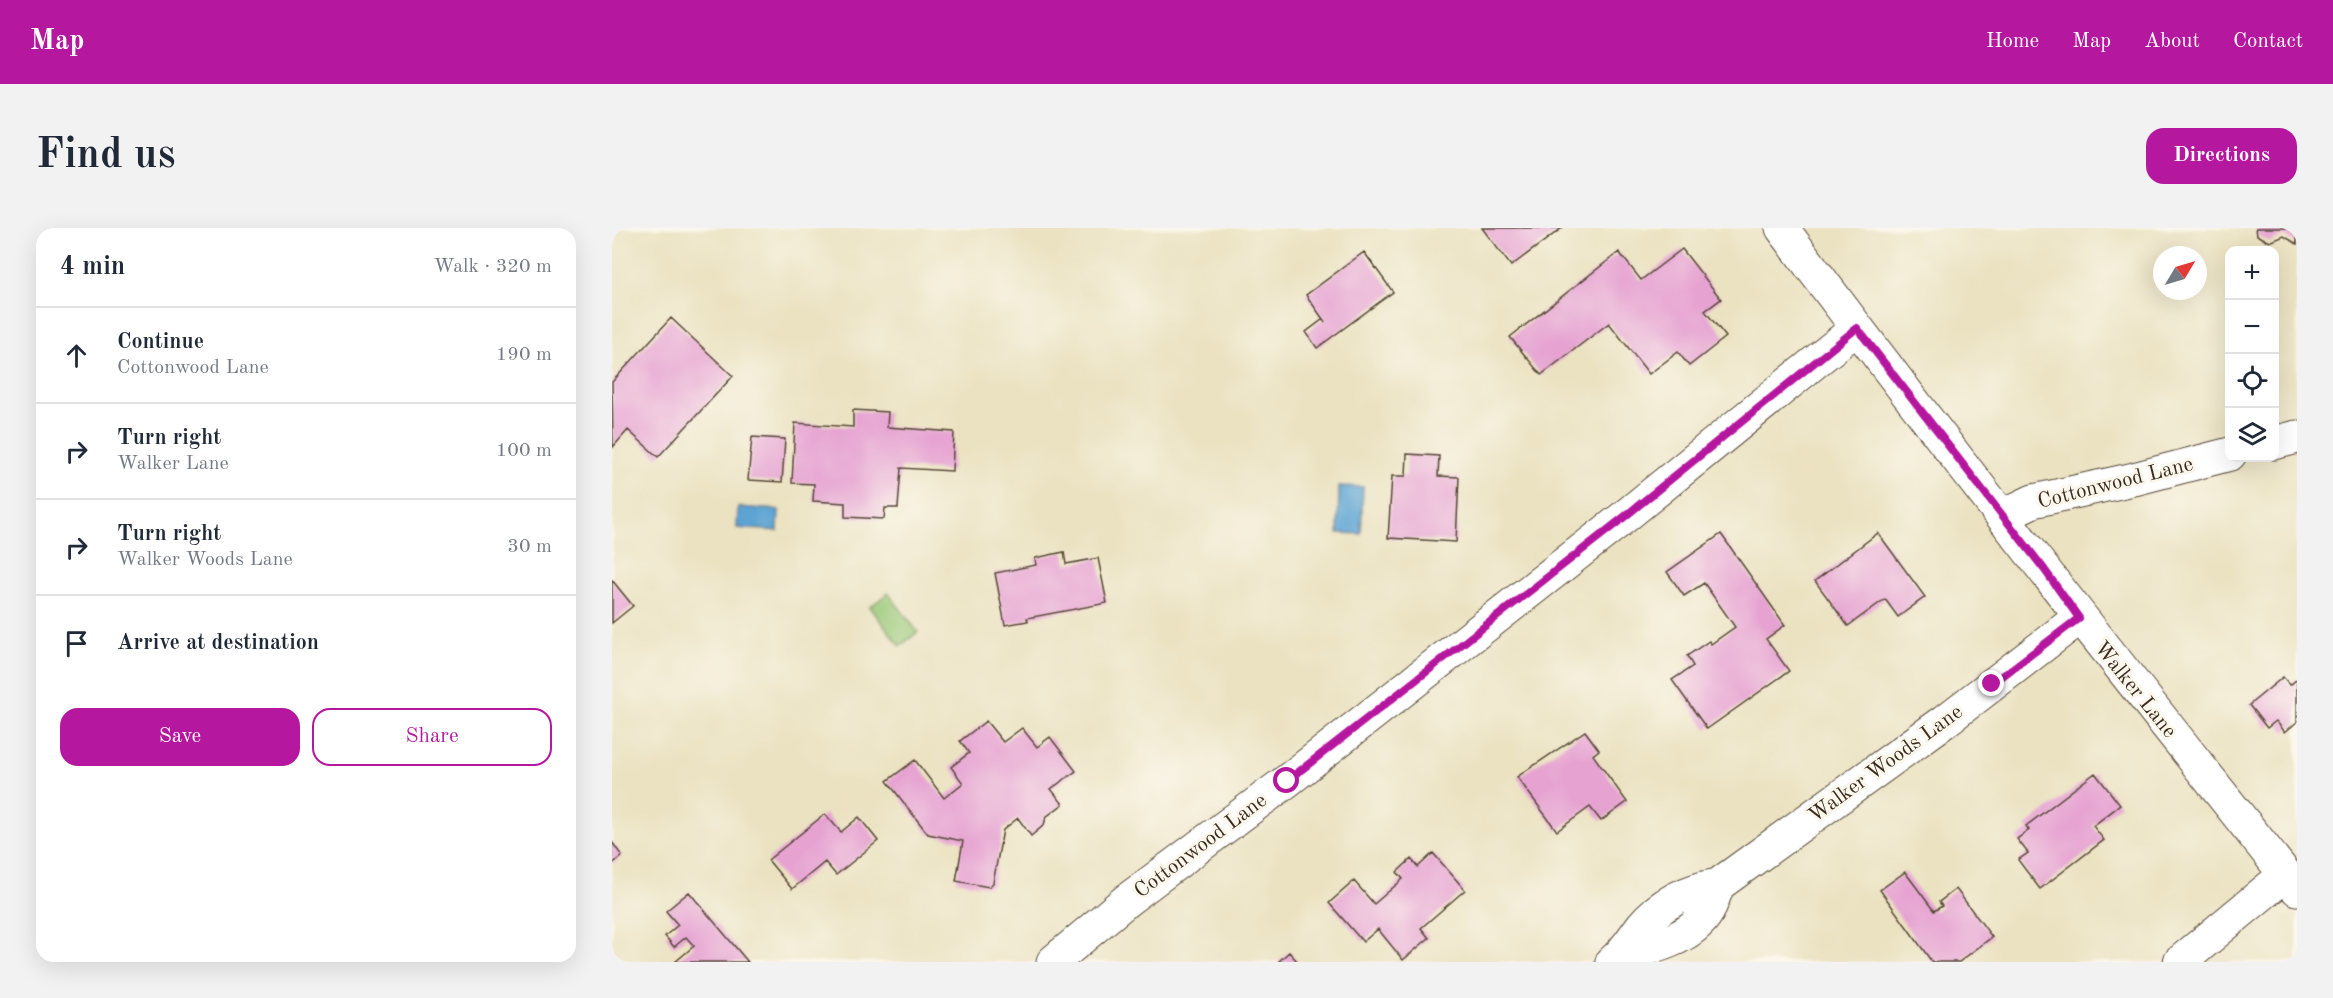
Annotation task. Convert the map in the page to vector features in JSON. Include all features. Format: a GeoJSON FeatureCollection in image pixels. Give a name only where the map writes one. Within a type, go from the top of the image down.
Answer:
{"type":"FeatureCollection","features":[{"type":"Feature","properties":{"kind":"street","name":"Walker Lane"},"geometry":{"type":"LineString","coordinates":[[1782,228],[2079,618],[2291,882]]}},
{"type":"Feature","properties":{"kind":"street","name":"Cottonwood Lane"},"geometry":{"type":"LineString","coordinates":[[1053,962],[1126,900],[1287,781],[1623,518],[1857,328]]}},
{"type":"Feature","properties":{"kind":"street"},"geometry":{"type":"LineString","coordinates":[[2279,442],[2297,437]]}},
{"type":"Feature","properties":{"kind":"street","name":"Cottonwood Lane"},"geometry":{"type":"LineString","coordinates":[[2002,516],[2033,501],[2134,479],[2225,455]]}},
{"type":"Feature","properties":{"kind":"street","name":"Walker Woods Lane"},"geometry":{"type":"LineString","coordinates":[[1617,958],[1643,925],[1669,903],[1695,889],[1718,885],[1945,721],[2079,618]]}},
{"type":"Feature","properties":{"kind":"street"},"geometry":{"type":"LineString","coordinates":[[2180,962],[2291,882]]}},
{"type":"Feature","properties":{"kind":"green space"},"geometry":{"type":"Polygon","coordinates":[[[888,593],[918,632],[900,646],[870,607],[888,593]]]}},
{"type":"Feature","properties":{"kind":"water"},"geometry":{"type":"Polygon","coordinates":[[[1339,486],[1363,487],[1361,534],[1338,533],[1339,486]]]}},
{"type":"Feature","properties":{"kind":"water"},"geometry":{"type":"Polygon","coordinates":[[[738,507],[779,510],[778,531],[737,528],[738,507]]]}},
{"type":"Feature","properties":{"kind":"building"},"geometry":{"type":"Polygon","coordinates":[[[1482,228],[1562,228],[1511,266],[1482,228]]]}},
{"type":"Feature","properties":{"kind":"building"},"geometry":{"type":"Polygon","coordinates":[[[2256,228],[2297,228],[2297,244],[2284,236],[2270,242],[2257,235],[2256,228]]]}},
{"type":"Feature","properties":{"kind":"building"},"geometry":{"type":"Polygon","coordinates":[[[1682,249],[1721,299],[1705,311],[1726,337],[1689,366],[1678,352],[1649,374],[1609,323],[1541,375],[1510,337],[1619,252],[1641,280],[1682,249]]]}},
{"type":"Feature","properties":{"kind":"building"},"geometry":{"type":"Polygon","coordinates":[[[1364,252],[1393,292],[1317,348],[1306,332],[1322,320],[1325,322],[1306,295],[1364,252]]]}},
{"type":"Feature","properties":{"kind":"building"},"geometry":{"type":"Polygon","coordinates":[[[671,318],[733,376],[658,457],[628,430],[613,447],[612,382],[671,318]]]}},
{"type":"Feature","properties":{"kind":"building"},"geometry":{"type":"Polygon","coordinates":[[[853,410],[888,412],[887,427],[954,432],[952,471],[901,468],[898,508],[885,508],[884,519],[845,517],[845,503],[813,501],[814,484],[792,483],[795,423],[853,427],[853,410]]]}},
{"type":"Feature","properties":{"kind":"building"},"geometry":{"type":"Polygon","coordinates":[[[752,437],[785,439],[782,482],[748,480],[752,437]]]}},
{"type":"Feature","properties":{"kind":"building"},"geometry":{"type":"Polygon","coordinates":[[[1407,454],[1439,456],[1438,476],[1459,477],[1456,542],[1388,538],[1392,476],[1406,476],[1407,454]]]}},
{"type":"Feature","properties":{"kind":"building"},"geometry":{"type":"Polygon","coordinates":[[[1878,533],[1925,597],[1898,617],[1885,599],[1848,626],[1815,581],[1878,533]]]}},
{"type":"Feature","properties":{"kind":"building"},"geometry":{"type":"Polygon","coordinates":[[[1721,534],[1785,625],[1766,639],[1789,671],[1707,729],[1672,680],[1693,666],[1687,656],[1709,641],[1711,644],[1735,627],[1704,583],[1684,596],[1667,572],[1721,534]]]}},
{"type":"Feature","properties":{"kind":"building"},"geometry":{"type":"Polygon","coordinates":[[[1064,552],[1066,564],[1098,558],[1107,603],[1027,618],[1028,621],[1005,625],[995,573],[1036,565],[1035,558],[1064,552]]]}},
{"type":"Feature","properties":{"kind":"building"},"geometry":{"type":"Polygon","coordinates":[[[612,580],[633,606],[612,623],[612,580]]]}},
{"type":"Feature","properties":{"kind":"building"},"geometry":{"type":"Polygon","coordinates":[[[2283,677],[2290,685],[2297,679],[2297,722],[2285,732],[2276,721],[2267,728],[2249,705],[2283,677]]]}},
{"type":"Feature","properties":{"kind":"building"},"geometry":{"type":"Polygon","coordinates":[[[986,721],[1003,742],[1022,728],[1037,747],[1050,737],[1076,771],[1051,789],[1063,804],[1046,817],[1044,825],[1031,836],[1018,818],[1003,830],[993,883],[989,887],[956,881],[963,841],[928,834],[887,781],[915,760],[944,798],[963,783],[951,767],[969,753],[960,741],[986,721]]]}},
{"type":"Feature","properties":{"kind":"building"},"geometry":{"type":"Polygon","coordinates":[[[1585,731],[1599,750],[1593,755],[1627,802],[1601,821],[1590,807],[1557,831],[1517,777],[1585,731]]]}},
{"type":"Feature","properties":{"kind":"building"},"geometry":{"type":"Polygon","coordinates":[[[2095,773],[2120,805],[2093,826],[2104,840],[2040,889],[2018,860],[2028,853],[2017,839],[2029,830],[2026,826],[2095,773]]]}},
{"type":"Feature","properties":{"kind":"building"},"geometry":{"type":"Polygon","coordinates":[[[825,814],[841,832],[859,817],[878,841],[836,875],[825,862],[792,889],[768,860],[825,814]]]}},
{"type":"Feature","properties":{"kind":"building"},"geometry":{"type":"Polygon","coordinates":[[[612,842],[622,856],[612,864],[612,842]]]}},
{"type":"Feature","properties":{"kind":"building"},"geometry":{"type":"Polygon","coordinates":[[[1433,853],[1465,890],[1421,928],[1429,938],[1403,960],[1378,929],[1363,942],[1329,903],[1354,881],[1374,904],[1403,879],[1397,872],[1411,859],[1418,867],[1433,853]]]}},
{"type":"Feature","properties":{"kind":"building"},"geometry":{"type":"Polygon","coordinates":[[[1905,872],[1934,911],[1942,906],[1939,902],[1956,889],[1992,937],[1959,962],[1932,962],[1880,890],[1905,872]]]}},
{"type":"Feature","properties":{"kind":"building"},"geometry":{"type":"Polygon","coordinates":[[[689,892],[748,962],[675,962],[694,946],[686,937],[674,947],[665,936],[678,925],[666,911],[689,892]]]}},
{"type":"Feature","properties":{"kind":"building"},"geometry":{"type":"Polygon","coordinates":[[[1289,952],[1298,962],[1278,962],[1289,952]]]}},
{"type":"Feature","properties":{"kind":"route"},"geometry":{"type":"LineString","coordinates":[[1287,781],[1623,518],[1827,350],[1857,328],[2044,569],[2079,618],[1992,684]]}}]}
